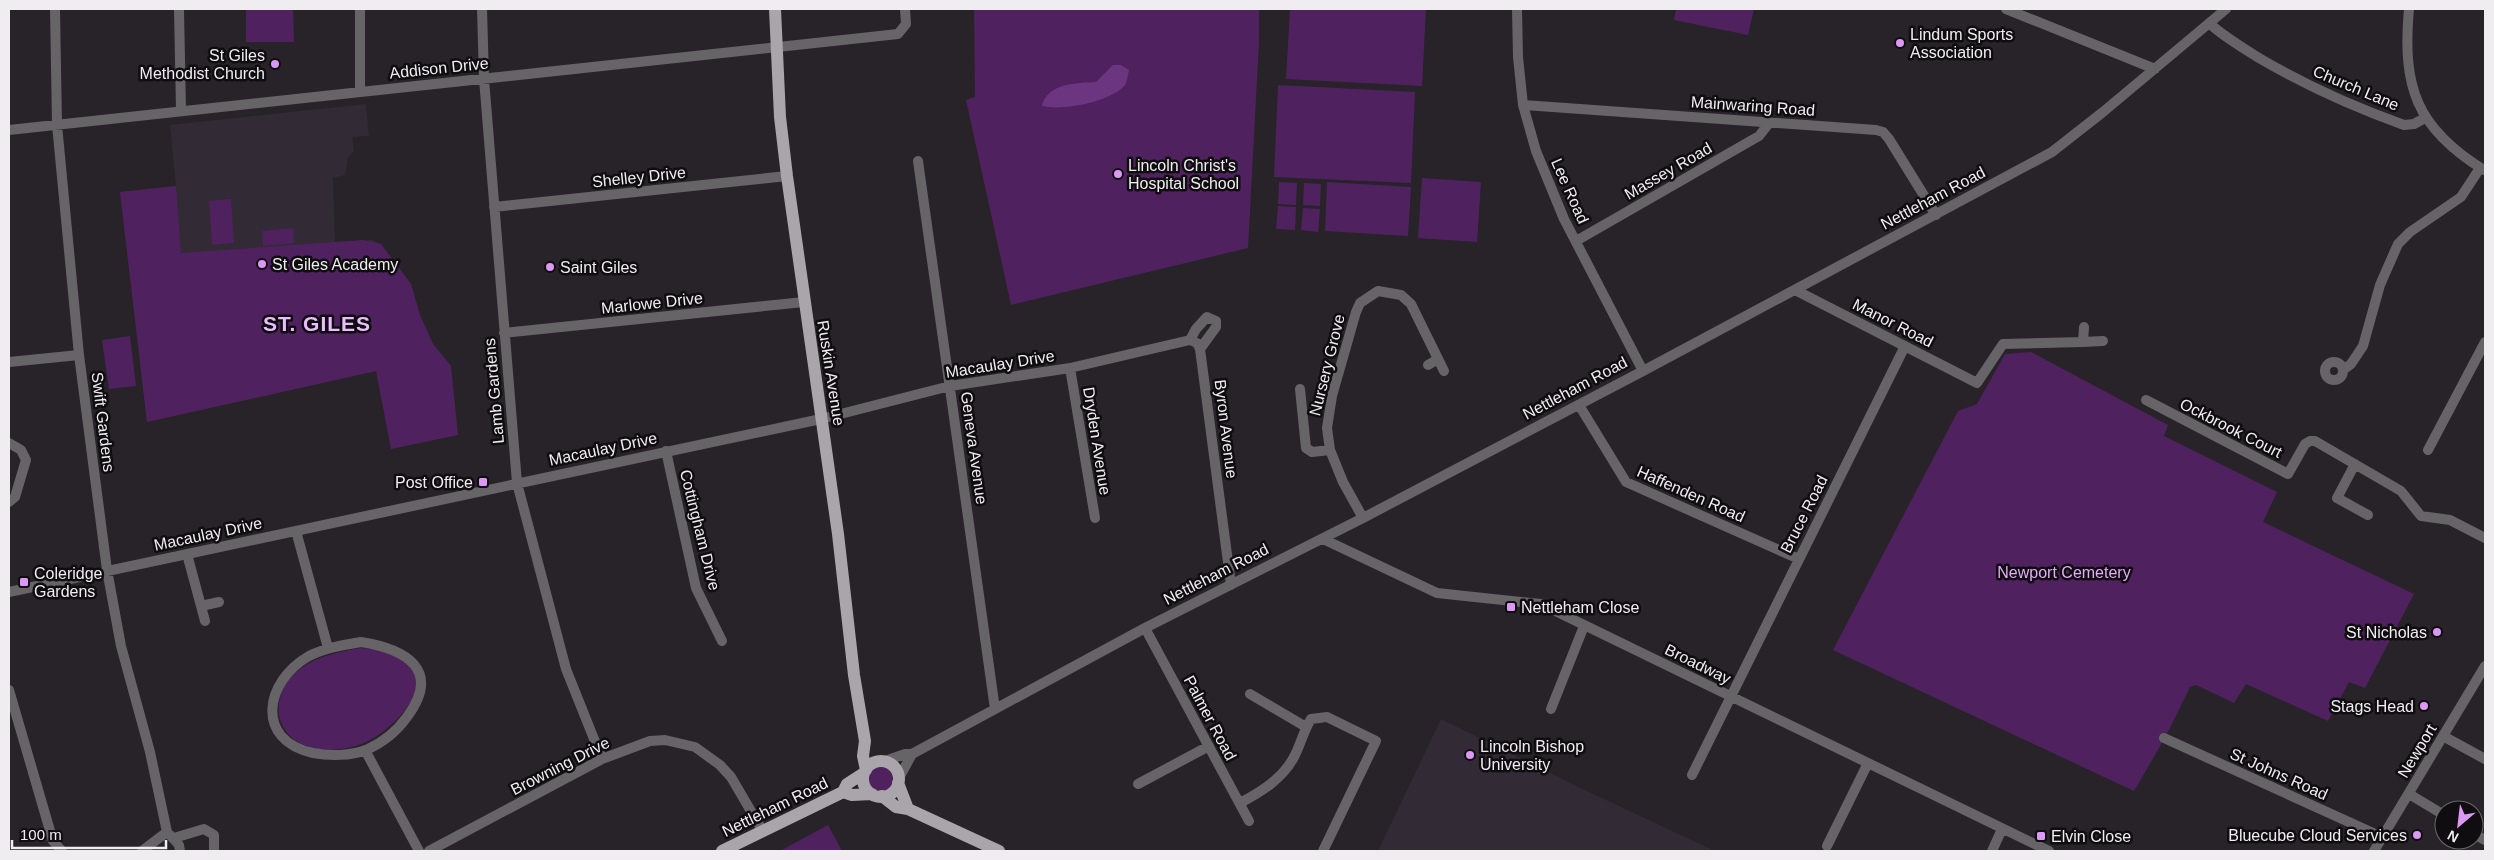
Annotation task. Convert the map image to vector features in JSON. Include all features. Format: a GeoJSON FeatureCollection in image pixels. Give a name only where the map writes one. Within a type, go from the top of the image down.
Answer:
{"type":"FeatureCollection","features":[{"type":"Feature","properties":{"kind":"main road","name":"Ruskin Avenue"},"geometry":{"type":"LineString","coordinates":[[775,9],[780,117],[865,741],[863,756],[865,772]]}},
{"type":"Feature","properties":{"kind":"main road"},"geometry":{"type":"LineString","coordinates":[[865,741],[884,761],[895,767],[908,809]]}},
{"type":"Feature","properties":{"kind":"main road"},"geometry":{"type":"LineString","coordinates":[[884,761],[873,763],[865,772],[865,785],[877,795],[896,807],[908,809],[999,851]]}},
{"type":"Feature","properties":{"kind":"main road","name":"Nettleham Road"},"geometry":{"type":"LineString","coordinates":[[722,851],[843,792],[847,784],[865,772]]}},
{"type":"Feature","properties":{"kind":"main road"},"geometry":{"type":"LineString","coordinates":[[877,795],[892,793],[898,780]]}},
{"type":"Feature","properties":{"kind":"main road","name":"Nettleham Road"},"geometry":{"type":"LineString","coordinates":[[843,792],[852,795],[877,795]]}},
{"type":"Feature","properties":{"kind":"street","name":"Swift Gardens"},"geometry":{"type":"LineString","coordinates":[[55,9],[57,124],[79,355],[107,570],[122,646],[171,835],[180,851]]}},
{"type":"Feature","properties":{"kind":"street"},"geometry":{"type":"LineString","coordinates":[[179,9],[181,111]]}},
{"type":"Feature","properties":{"kind":"street"},"geometry":{"type":"LineString","coordinates":[[360,9],[360,92]]}},
{"type":"Feature","properties":{"kind":"street","name":"Lamb Gardens"},"geometry":{"type":"LineString","coordinates":[[482,9],[484,79],[517,483],[566,669],[602,759]]}},
{"type":"Feature","properties":{"kind":"street","name":"Addison Drive"},"geometry":{"type":"LineString","coordinates":[[9,130],[898,34],[906,24],[906,9]]}},
{"type":"Feature","properties":{"kind":"street","name":"Lee Road"},"geometry":{"type":"LineString","coordinates":[[1518,9],[1518,56],[1523,105],[1544,174],[1643,371]]}},
{"type":"Feature","properties":{"kind":"street"},"geometry":{"type":"LineString","coordinates":[[2006,9],[2155,69]]}},
{"type":"Feature","properties":{"kind":"street","name":"Nettleham Road"},"geometry":{"type":"LineString","coordinates":[[884,761],[905,754],[912,754],[1145,628],[1323,539],[1643,371],[1936,215],[2060,146],[2226,9]]}},
{"type":"Feature","properties":{"kind":"street"},"geometry":{"type":"LineString","coordinates":[[2343,370],[2351,364],[2363,346],[2380,285],[2398,244],[2410,232],[2461,197],[2483,169],[2446,143],[2425,118],[2416,100],[2409,67],[2409,9]]}},
{"type":"Feature","properties":{"kind":"street","name":"Church Lane"},"geometry":{"type":"LineString","coordinates":[[2209,23],[2227,38],[2289,76],[2334,97],[2404,125],[2414,124],[2425,118]]}},
{"type":"Feature","properties":{"kind":"street","name":"Mainwaring Road"},"geometry":{"type":"LineString","coordinates":[[1523,105],[1770,122],[1883,132],[1889,138],[1936,215]]}},
{"type":"Feature","properties":{"kind":"street","name":"Massey Road"},"geometry":{"type":"LineString","coordinates":[[1576,241],[1759,136],[1770,122]]}},
{"type":"Feature","properties":{"kind":"street","name":"Geneva Avenue"},"geometry":{"type":"LineString","coordinates":[[918,161],[995,709]]}},
{"type":"Feature","properties":{"kind":"street","name":"Shelley Drive"},"geometry":{"type":"LineString","coordinates":[[494,207],[787,176]]}},
{"type":"Feature","properties":{"kind":"street","name":"Manor Road"},"geometry":{"type":"LineString","coordinates":[[1795,290],[1977,383],[2003,344],[2083,342]]}},
{"type":"Feature","properties":{"kind":"street","name":"Nursery Grove"},"geometry":{"type":"LineString","coordinates":[[1363,518],[1330,450],[1327,428],[1332,396],[1360,303],[1378,291],[1401,295],[1411,304],[1444,371]]}},
{"type":"Feature","properties":{"kind":"street","name":"Marlowe Drive"},"geometry":{"type":"LineString","coordinates":[[504,333],[804,302]]}},
{"type":"Feature","properties":{"kind":"street"},"geometry":{"type":"LineString","coordinates":[[1207,317],[1216,321],[1213,333],[1200,349],[1197,343],[1190,340],[1202,320],[1207,317]]}},
{"type":"Feature","properties":{"kind":"street"},"geometry":{"type":"LineString","coordinates":[[2084,327],[2083,342],[2103,341]]}},
{"type":"Feature","properties":{"kind":"street","name":"Macaulay Drive"},"geometry":{"type":"LineString","coordinates":[[9,592],[822,419],[950,386],[1070,368],[1190,340]]}},
{"type":"Feature","properties":{"kind":"street"},"geometry":{"type":"LineString","coordinates":[[2428,450],[2485,342]]}},
{"type":"Feature","properties":{"kind":"street","name":"Bruce Road"},"geometry":{"type":"LineString","coordinates":[[1692,775],[1905,346]]}},
{"type":"Feature","properties":{"kind":"street","name":"Byron Avenue"},"geometry":{"type":"LineString","coordinates":[[1200,349],[1231,585]]}},
{"type":"Feature","properties":{"kind":"street"},"geometry":{"type":"LineString","coordinates":[[9,362],[79,355]]}},
{"type":"Feature","properties":{"kind":"street"},"geometry":{"type":"LineString","coordinates":[[1428,365],[1438,360]]}},
{"type":"Feature","properties":{"kind":"street","name":"Dryden Avenue"},"geometry":{"type":"LineString","coordinates":[[1070,368],[1095,518]]}},
{"type":"Feature","properties":{"kind":"street"},"geometry":{"type":"LineString","coordinates":[[1300,389],[1306,448],[1312,452],[1330,450]]}},
{"type":"Feature","properties":{"kind":"street","name":"Ockbrook Court"},"geometry":{"type":"LineString","coordinates":[[2146,400],[2288,474],[2310,440],[2316,441],[2355,464]]}},
{"type":"Feature","properties":{"kind":"street","name":"Haffenden Road"},"geometry":{"type":"LineString","coordinates":[[1579,404],[1626,482],[1799,559]]}},
{"type":"Feature","properties":{"kind":"street"},"geometry":{"type":"LineString","coordinates":[[9,443],[21,450],[26,460],[15,497],[9,502]]}},
{"type":"Feature","properties":{"kind":"street","name":"Cottingham Drive"},"geometry":{"type":"LineString","coordinates":[[666,451],[696,588],[722,641]]}},
{"type":"Feature","properties":{"kind":"street"},"geometry":{"type":"LineString","coordinates":[[2368,515],[2337,498],[2355,464],[2401,491],[2414,510],[2421,516],[2450,520],[2485,538]]}},
{"type":"Feature","properties":{"kind":"street"},"geometry":{"type":"LineString","coordinates":[[296,532],[328,648]]}},
{"type":"Feature","properties":{"kind":"street","name":"Broadway"},"geometry":{"type":"LineString","coordinates":[[1323,539],[1437,593],[1541,604],[2049,851]]}},
{"type":"Feature","properties":{"kind":"street"},"geometry":{"type":"LineString","coordinates":[[187,554],[205,621]]}},
{"type":"Feature","properties":{"kind":"street"},"geometry":{"type":"LineString","coordinates":[[201,606],[218,602]]}},
{"type":"Feature","properties":{"kind":"street"},"geometry":{"type":"LineString","coordinates":[[1550,709],[1584,626]]}},
{"type":"Feature","properties":{"kind":"street","name":"Palmer Road"},"geometry":{"type":"LineString","coordinates":[[1145,628],[1249,821]]}},
{"type":"Feature","properties":{"kind":"street"},"geometry":{"type":"LineString","coordinates":[[360,642],[385,646],[408,658],[418,670],[422,688],[418,702],[402,724],[387,738],[365,750],[334,755],[312,753],[293,745],[280,734],[274,724],[271,702],[276,690],[295,666],[309,656],[328,648],[360,642]]}},
{"type":"Feature","properties":{"kind":"street","name":"Newport"},"geometry":{"type":"LineString","coordinates":[[2374,851],[2485,666]]}},
{"type":"Feature","properties":{"kind":"street"},"geometry":{"type":"LineString","coordinates":[[9,690],[53,841],[62,851]]}},
{"type":"Feature","properties":{"kind":"street"},"geometry":{"type":"LineString","coordinates":[[1250,694],[1306,727]]}},
{"type":"Feature","properties":{"kind":"street"},"geometry":{"type":"LineString","coordinates":[[1240,803],[1259,793],[1282,775],[1295,756],[1311,719],[1328,717],[1376,741],[1323,851]]}},
{"type":"Feature","properties":{"kind":"street"},"geometry":{"type":"LineString","coordinates":[[2443,736],[2485,759]]}},
{"type":"Feature","properties":{"kind":"street","name":"St Johns Road"},"geometry":{"type":"LineString","coordinates":[[2164,738],[2382,837]]}},
{"type":"Feature","properties":{"kind":"street","name":"Browning Drive"},"geometry":{"type":"LineString","coordinates":[[428,851],[602,759],[650,741],[665,740],[694,747],[706,754],[728,773],[762,830]]}},
{"type":"Feature","properties":{"kind":"street"},"geometry":{"type":"LineString","coordinates":[[1138,784],[1209,746]]}},
{"type":"Feature","properties":{"kind":"street"},"geometry":{"type":"LineString","coordinates":[[365,750],[419,851]]}},
{"type":"Feature","properties":{"kind":"street"},"geometry":{"type":"LineString","coordinates":[[898,780],[912,754]]}},
{"type":"Feature","properties":{"kind":"street"},"geometry":{"type":"LineString","coordinates":[[1827,846],[1868,763]]}},
{"type":"Feature","properties":{"kind":"street"},"geometry":{"type":"LineString","coordinates":[[2409,794],[2434,809]]}},
{"type":"Feature","properties":{"kind":"street"},"geometry":{"type":"LineString","coordinates":[[1992,851],[2002,828]]}},
{"type":"Feature","properties":{"kind":"street"},"geometry":{"type":"LineString","coordinates":[[142,851],[171,835],[204,829],[214,835],[214,851]]}},
{"type":"Feature","properties":{"kind":"shaded area"},"geometry":{"type":"Polygon","coordinates":[[[1113,65],[1121,65],[1129,70],[1126,84],[1118,91],[1086,104],[1061,107],[1042,106],[1045,98],[1056,89],[1072,84],[1096,82],[1113,65]]]}},
{"type":"Feature","properties":{"kind":"shaded area","name":"St Giles Academy"},"geometry":{"type":"Polygon","coordinates":[[[366,104],[369,136],[352,137],[354,151],[348,158],[345,175],[333,178],[335,242],[373,240],[381,244],[411,284],[420,315],[433,344],[451,366],[376,371],[147,422],[120,192],[176,186],[170,125],[366,104]]]}},
{"type":"Feature","properties":{"kind":"shaded area","name":"Lincoln Bishop University"},"geometry":{"type":"Polygon","coordinates":[[[1441,719],[1589,792],[1715,851],[1378,851],[1441,719]]]}},
{"type":"Feature","properties":{"kind":"green space"},"geometry":{"type":"Polygon","coordinates":[[[246,9],[293,9],[294,42],[246,42],[246,9]]]}},
{"type":"Feature","properties":{"kind":"green space","name":"Lincoln Christ's Hospital School"},"geometry":{"type":"Polygon","coordinates":[[[974,9],[1259,9],[1259,42],[1248,248],[1011,305],[966,100],[975,97],[974,9]]]}},
{"type":"Feature","properties":{"kind":"green space"},"geometry":{"type":"Polygon","coordinates":[[[1290,9],[1426,9],[1422,86],[1286,79],[1290,9]]]}},
{"type":"Feature","properties":{"kind":"green space"},"geometry":{"type":"Polygon","coordinates":[[[1676,9],[1754,9],[1748,35],[1674,20],[1676,9]]]}},
{"type":"Feature","properties":{"kind":"green space"},"geometry":{"type":"Polygon","coordinates":[[[1278,85],[1415,92],[1411,183],[1274,177],[1278,85]]]}},
{"type":"Feature","properties":{"kind":"green space"},"geometry":{"type":"Polygon","coordinates":[[[1422,178],[1481,182],[1477,242],[1418,238],[1422,178]]]}},
{"type":"Feature","properties":{"kind":"green space"},"geometry":{"type":"Polygon","coordinates":[[[1279,182],[1297,183],[1296,205],[1278,204],[1279,182]]]}},
{"type":"Feature","properties":{"kind":"green space"},"geometry":{"type":"Polygon","coordinates":[[[1327,182],[1411,187],[1408,236],[1325,231],[1327,182]]]}},
{"type":"Feature","properties":{"kind":"green space"},"geometry":{"type":"Polygon","coordinates":[[[1304,183],[1321,184],[1320,206],[1303,205],[1304,183]]]}},
{"type":"Feature","properties":{"kind":"green space","name":"St Giles Academy"},"geometry":{"type":"Polygon","coordinates":[[[176,186],[181,253],[363,240],[381,244],[411,284],[420,315],[433,344],[451,366],[458,435],[391,449],[376,371],[147,422],[120,192],[176,186]]]}},
{"type":"Feature","properties":{"kind":"green space"},"geometry":{"type":"Polygon","coordinates":[[[231,199],[234,243],[212,245],[209,201],[231,199]]]}},
{"type":"Feature","properties":{"kind":"green space"},"geometry":{"type":"Polygon","coordinates":[[[1278,206],[1296,207],[1295,230],[1276,229],[1278,206]]]}},
{"type":"Feature","properties":{"kind":"green space"},"geometry":{"type":"Polygon","coordinates":[[[1303,208],[1320,209],[1318,232],[1301,230],[1303,208]]]}},
{"type":"Feature","properties":{"kind":"green space"},"geometry":{"type":"Polygon","coordinates":[[[293,228],[294,243],[263,246],[262,231],[293,228]]]}},
{"type":"Feature","properties":{"kind":"green space"},"geometry":{"type":"Polygon","coordinates":[[[130,336],[136,386],[109,389],[102,340],[130,336]]]}},
{"type":"Feature","properties":{"kind":"green space","name":"Newport Cemetery"},"geometry":{"type":"Polygon","coordinates":[[[2031,352],[2168,425],[2164,436],[2277,492],[2263,522],[2414,594],[2365,688],[2349,682],[2328,721],[2246,684],[2234,703],[2196,685],[2190,687],[2166,736],[2134,791],[1833,650],[1958,411],[1977,404],[2005,354],[2031,352]]]}},
{"type":"Feature","properties":{"kind":"green space"},"geometry":{"type":"Polygon","coordinates":[[[360,648],[385,651],[400,659],[412,669],[416,680],[415,693],[399,718],[375,737],[353,747],[336,750],[319,749],[304,745],[292,738],[284,728],[280,717],[279,705],[282,692],[289,680],[300,669],[314,661],[336,653],[360,648]]]}},
{"type":"Feature","properties":{"kind":"green space"},"geometry":{"type":"Polygon","coordinates":[[[881,767],[890,770],[893,779],[890,788],[881,791],[872,788],[869,779],[872,770],[881,767]]]}},
{"type":"Feature","properties":{"kind":"green space"},"geometry":{"type":"Polygon","coordinates":[[[828,825],[842,851],[780,851],[828,825]]]}},
{"type":"Feature","properties":{"kind":"place","name":"Lindum Sports Association"},"geometry":{"type":"Point","coordinates":[1900,43]}},
{"type":"Feature","properties":{"kind":"place","name":"St Giles Methodist Church"},"geometry":{"type":"Point","coordinates":[275,64]}},
{"type":"Feature","properties":{"kind":"place","name":"Lincoln Christ's Hospital School"},"geometry":{"type":"Point","coordinates":[1118,174]}},
{"type":"Feature","properties":{"kind":"place","name":"St Giles Academy"},"geometry":{"type":"Point","coordinates":[262,264]}},
{"type":"Feature","properties":{"kind":"place","name":"Saint Giles"},"geometry":{"type":"Point","coordinates":[550,267]}},
{"type":"Feature","properties":{"kind":"place","name":"Post Office"},"geometry":{"type":"Point","coordinates":[483,482]}},
{"type":"Feature","properties":{"kind":"place","name":"Coleridge Gardens"},"geometry":{"type":"Point","coordinates":[24,582]}},
{"type":"Feature","properties":{"kind":"place","name":"Nettleham Close"},"geometry":{"type":"Point","coordinates":[1511,607]}},
{"type":"Feature","properties":{"kind":"place","name":"St Nicholas"},"geometry":{"type":"Point","coordinates":[2437,632]}},
{"type":"Feature","properties":{"kind":"place","name":"Stags Head"},"geometry":{"type":"Point","coordinates":[2424,706]}},
{"type":"Feature","properties":{"kind":"place","name":"Lincoln Bishop University"},"geometry":{"type":"Point","coordinates":[1470,755]}},
{"type":"Feature","properties":{"kind":"place","name":"Bluecube Cloud Services"},"geometry":{"type":"Point","coordinates":[2417,835]}},
{"type":"Feature","properties":{"kind":"place","name":"Elvin Close"},"geometry":{"type":"Point","coordinates":[2041,836]}},
{"type":"Feature","properties":{"kind":"district","name":"ST. GILES"},"geometry":{"type":"Point","coordinates":[317,323]}}]}
